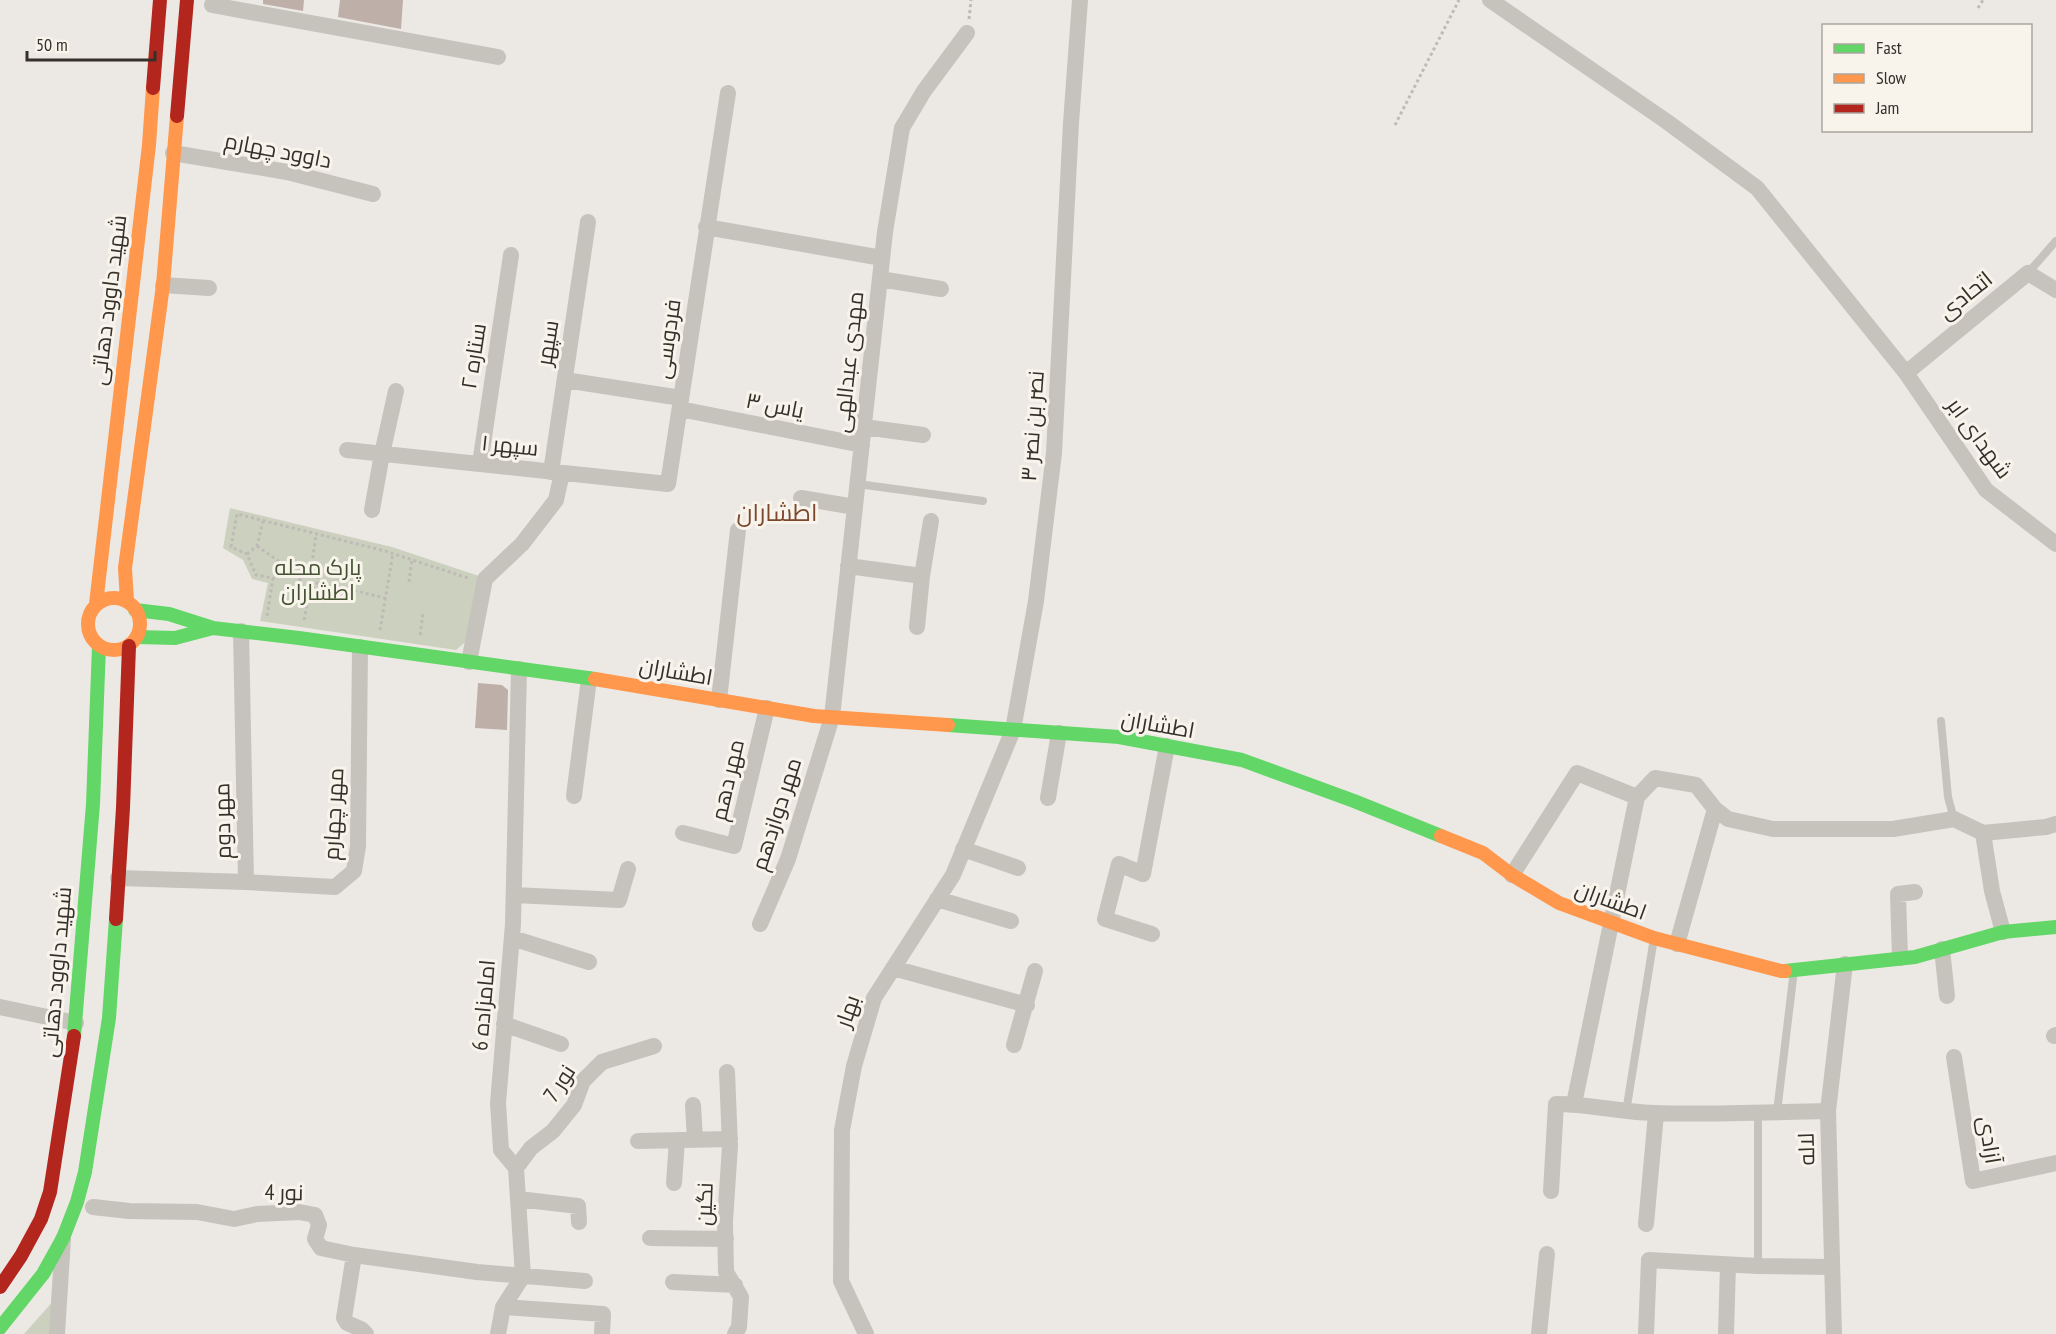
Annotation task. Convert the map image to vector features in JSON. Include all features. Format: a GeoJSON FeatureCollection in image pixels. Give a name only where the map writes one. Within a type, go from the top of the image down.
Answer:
{"type":"FeatureCollection","features":[{"type":"Feature","properties":{"kind":"street","name":"شهید داوود دهاتی"},"geometry":{"type":"LineString","coordinates":[[96,604],[149,145],[160,0]]}},
{"type":"Feature","properties":{"kind":"street"},"geometry":{"type":"LineString","coordinates":[[0,1328],[43,1274],[63,1238],[77,1202],[85,1172],[110,1018],[133,641],[139,629],[131,605],[125,568],[163,285],[187,0]]}},
{"type":"Feature","properties":{"kind":"street","name":"نصر بن نصر ۳"},"geometry":{"type":"LineString","coordinates":[[1013,730],[1036,601],[1054,453],[1071,123],[1080,0]]}},
{"type":"Feature","properties":{"kind":"street","name":"شهدای ابر"},"geometry":{"type":"LineString","coordinates":[[1490,0],[1666,121],[1757,188],[1906,373],[1986,490],[2056,544]]}},
{"type":"Feature","properties":{"kind":"street"},"geometry":{"type":"LineString","coordinates":[[185,21],[210,2],[498,57]]}},
{"type":"Feature","properties":{"kind":"street","name":"مهدی عبدالهی"},"geometry":{"type":"LineString","coordinates":[[832,717],[882,258],[902,128],[924,91],[967,33]]}},
{"type":"Feature","properties":{"kind":"street","name":"فردوسی"},"geometry":{"type":"LineString","coordinates":[[668,484],[728,93]]}},
{"type":"Feature","properties":{"kind":"street","name":"داوود چهارم"},"geometry":{"type":"LineString","coordinates":[[173,153],[287,172],[373,194]]}},
{"type":"Feature","properties":{"kind":"street","name":"سپهر"},"geometry":{"type":"LineString","coordinates":[[469,662],[485,579],[522,544],[556,500],[556,472],[564,380],[588,222]]}},
{"type":"Feature","properties":{"kind":"street"},"geometry":{"type":"LineString","coordinates":[[706,227],[882,258]]}},
{"type":"Feature","properties":{"kind":"street","name":"ستاره ۲"},"geometry":{"type":"LineString","coordinates":[[480,464],[511,255]]}},
{"type":"Feature","properties":{"kind":"street","name":"اتحادی"},"geometry":{"type":"LineString","coordinates":[[1906,373],[2028,273],[2056,290]]}},
{"type":"Feature","properties":{"kind":"street"},"geometry":{"type":"LineString","coordinates":[[880,279],[941,289]]}},
{"type":"Feature","properties":{"kind":"street"},"geometry":{"type":"LineString","coordinates":[[163,285],[209,288]]}},
{"type":"Feature","properties":{"kind":"street","name":"یاس ۳"},"geometry":{"type":"LineString","coordinates":[[564,380],[680,403],[862,445]]}},
{"type":"Feature","properties":{"kind":"street"},"geometry":{"type":"LineString","coordinates":[[372,510],[396,391]]}},
{"type":"Feature","properties":{"kind":"street"},"geometry":{"type":"LineString","coordinates":[[864,427],[923,435]]}},
{"type":"Feature","properties":{"kind":"street","name":"سپهر ۱"},"geometry":{"type":"LineString","coordinates":[[347,450],[668,484]]}},
{"type":"Feature","properties":{"kind":"street"},"geometry":{"type":"LineString","coordinates":[[801,498],[855,507]]}},
{"type":"Feature","properties":{"kind":"street"},"geometry":{"type":"LineString","coordinates":[[917,627],[931,521]]}},
{"type":"Feature","properties":{"kind":"street"},"geometry":{"type":"LineString","coordinates":[[719,700],[738,530]]}},
{"type":"Feature","properties":{"kind":"street"},"geometry":{"type":"LineString","coordinates":[[848,566],[922,576]]}},
{"type":"Feature","properties":{"kind":"street"},"geometry":{"type":"LineString","coordinates":[[131,605],[113,597],[104,599],[96,604],[90,613],[88,623],[92,640],[110,651],[117,651],[133,641]]}},
{"type":"Feature","properties":{"kind":"street","name":"اطشاران"},"geometry":{"type":"LineString","coordinates":[[131,605],[213,628],[589,679],[767,708],[832,717],[1119,737],[1242,760],[1354,801],[1483,853],[1512,875],[1559,903],[1654,938],[1781,971],[1916,957],[2003,932],[2056,927]]}},
{"type":"Feature","properties":{"kind":"street","name":"اطشاران"},"geometry":{"type":"LineString","coordinates":[[133,641],[175,638],[213,628]]}},
{"type":"Feature","properties":{"kind":"street","name":"مهر دوم"},"geometry":{"type":"LineString","coordinates":[[118,878],[246,882],[241,631]]}},
{"type":"Feature","properties":{"kind":"street","name":"شهید داوود دهاتی"},"geometry":{"type":"LineString","coordinates":[[0,1287],[21,1256],[41,1219],[50,1192],[76,1023],[94,792],[99,646]]}},
{"type":"Feature","properties":{"kind":"street","name":"مهر چهارم"},"geometry":{"type":"LineString","coordinates":[[246,882],[335,887],[354,871],[358,846],[360,647]]}},
{"type":"Feature","properties":{"kind":"street","name":"امامزاده 6"},"geometry":{"type":"LineString","coordinates":[[519,669],[512,938],[498,1103],[501,1150],[516,1168],[523,1276]]}},
{"type":"Feature","properties":{"kind":"street"},"geometry":{"type":"LineString","coordinates":[[574,796],[589,679]]}},
{"type":"Feature","properties":{"kind":"street","name":"مهر دهم"},"geometry":{"type":"LineString","coordinates":[[683,833],[734,846],[767,708]]}},
{"type":"Feature","properties":{"kind":"street","name":"مهر دوازدهم"},"geometry":{"type":"LineString","coordinates":[[760,924],[788,860],[832,717]]}},
{"type":"Feature","properties":{"kind":"street","name":"بهار"},"geometry":{"type":"LineString","coordinates":[[866,1334],[841,1281],[842,1130],[854,1066],[874,998],[953,875],[1013,730]]}},
{"type":"Feature","properties":{"kind":"street"},"geometry":{"type":"LineString","coordinates":[[1048,798],[1059,733]]}},
{"type":"Feature","properties":{"kind":"street"},"geometry":{"type":"LineString","coordinates":[[1152,934],[1106,919],[1119,864],[1143,874],[1167,746]]}},
{"type":"Feature","properties":{"kind":"street"},"geometry":{"type":"LineString","coordinates":[[1512,875],[1577,773],[1637,797]]}},
{"type":"Feature","properties":{"kind":"street"},"geometry":{"type":"LineString","coordinates":[[1574,1104],[1637,797],[1655,778],[1696,785],[1715,809],[1728,819],[1773,828],[1893,829],[1954,819],[1983,833],[2056,824]]}},
{"type":"Feature","properties":{"kind":"street"},"geometry":{"type":"LineString","coordinates":[[1677,944],[1715,809]]}},
{"type":"Feature","properties":{"kind":"street"},"geometry":{"type":"LineString","coordinates":[[1983,833],[1992,891],[2003,932]]}},
{"type":"Feature","properties":{"kind":"street"},"geometry":{"type":"LineString","coordinates":[[963,849],[1018,868]]}},
{"type":"Feature","properties":{"kind":"street"},"geometry":{"type":"LineString","coordinates":[[514,895],[619,900],[628,869]]}},
{"type":"Feature","properties":{"kind":"street"},"geometry":{"type":"LineString","coordinates":[[1900,958],[1898,894],[1915,892]]}},
{"type":"Feature","properties":{"kind":"street"},"geometry":{"type":"LineString","coordinates":[[937,899],[1011,921]]}},
{"type":"Feature","properties":{"kind":"street"},"geometry":{"type":"LineString","coordinates":[[512,938],[589,962]]}},
{"type":"Feature","properties":{"kind":"street"},"geometry":{"type":"LineString","coordinates":[[1942,949],[1947,996]]}},
{"type":"Feature","properties":{"kind":"street","name":"لاله"},"geometry":{"type":"LineString","coordinates":[[1833,1334],[1828,1112],[1845,964]]}},
{"type":"Feature","properties":{"kind":"street"},"geometry":{"type":"LineString","coordinates":[[893,968],[1027,1005]]}},
{"type":"Feature","properties":{"kind":"street"},"geometry":{"type":"LineString","coordinates":[[1014,1045],[1035,971]]}},
{"type":"Feature","properties":{"kind":"street"},"geometry":{"type":"LineString","coordinates":[[0,1007],[76,1023]]}},
{"type":"Feature","properties":{"kind":"street"},"geometry":{"type":"LineString","coordinates":[[504,1024],[561,1044]]}},
{"type":"Feature","properties":{"kind":"street","name":"نور 7"},"geometry":{"type":"LineString","coordinates":[[516,1168],[531,1148],[553,1131],[574,1105],[583,1081],[602,1062],[654,1046]]}},
{"type":"Feature","properties":{"kind":"street","name":"آزادی"},"geometry":{"type":"LineString","coordinates":[[1954,1057],[1973,1181],[2056,1163]]}},
{"type":"Feature","properties":{"kind":"street","name":"نگین"},"geometry":{"type":"LineString","coordinates":[[727,1072],[730,1139],[726,1272],[741,1297],[739,1327],[735,1334]]}},
{"type":"Feature","properties":{"kind":"street"},"geometry":{"type":"LineString","coordinates":[[1551,1191],[1556,1104],[1656,1114],[1828,1112]]}},
{"type":"Feature","properties":{"kind":"street"},"geometry":{"type":"LineString","coordinates":[[693,1105],[695,1140]]}},
{"type":"Feature","properties":{"kind":"street"},"geometry":{"type":"LineString","coordinates":[[1646,1224],[1656,1114]]}},
{"type":"Feature","properties":{"kind":"street"},"geometry":{"type":"LineString","coordinates":[[638,1141],[730,1139]]}},
{"type":"Feature","properties":{"kind":"street"},"geometry":{"type":"LineString","coordinates":[[674,1183],[677,1140]]}},
{"type":"Feature","properties":{"kind":"street"},"geometry":{"type":"LineString","coordinates":[[518,1199],[578,1206],[579,1222]]}},
{"type":"Feature","properties":{"kind":"street","name":"نور 4"},"geometry":{"type":"LineString","coordinates":[[93,1207],[129,1211],[197,1212],[234,1219],[256,1214],[299,1212],[315,1215],[319,1225],[315,1239],[321,1248],[354,1255]]}},
{"type":"Feature","properties":{"kind":"street"},"geometry":{"type":"LineString","coordinates":[[57,1334],[63,1238]]}},
{"type":"Feature","properties":{"kind":"street"},"geometry":{"type":"LineString","coordinates":[[650,1238],[726,1239]]}},
{"type":"Feature","properties":{"kind":"street"},"geometry":{"type":"LineString","coordinates":[[1539,1334],[1547,1254]]}},
{"type":"Feature","properties":{"kind":"street"},"geometry":{"type":"LineString","coordinates":[[366,1334],[361,1329],[347,1323],[344,1318],[354,1255],[477,1272],[585,1281]]}},
{"type":"Feature","properties":{"kind":"street"},"geometry":{"type":"LineString","coordinates":[[1646,1334],[1649,1260],[1728,1265],[1832,1267]]}},
{"type":"Feature","properties":{"kind":"street"},"geometry":{"type":"LineString","coordinates":[[1726,1334],[1728,1265]]}},
{"type":"Feature","properties":{"kind":"street"},"geometry":{"type":"LineString","coordinates":[[498,1334],[503,1307],[523,1276]]}},
{"type":"Feature","properties":{"kind":"street"},"geometry":{"type":"LineString","coordinates":[[673,1282],[735,1285]]}},
{"type":"Feature","properties":{"kind":"street"},"geometry":{"type":"LineString","coordinates":[[503,1307],[603,1314],[602,1334]]}},
{"type":"Feature","properties":{"kind":"street"},"geometry":{"type":"LineString","coordinates":[[6,1334],[10,1316]]}},
{"type":"Feature","properties":{"kind":"lane"},"geometry":{"type":"LineString","coordinates":[[2028,273],[2056,241]]}},
{"type":"Feature","properties":{"kind":"lane"},"geometry":{"type":"LineString","coordinates":[[858,484],[983,501]]}},
{"type":"Feature","properties":{"kind":"lane"},"geometry":{"type":"LineString","coordinates":[[1941,721],[1948,797],[1954,819]]}},
{"type":"Feature","properties":{"kind":"lane"},"geometry":{"type":"LineString","coordinates":[[1626,1112],[1654,938]]}},
{"type":"Feature","properties":{"kind":"lane"},"geometry":{"type":"LineString","coordinates":[[1777,1112],[1794,969]]}},
{"type":"Feature","properties":{"kind":"lane"},"geometry":{"type":"LineString","coordinates":[[1758,1112],[1758,1266]]}},
{"type":"Feature","properties":{"kind":"path"},"geometry":{"type":"LineString","coordinates":[[1395,125],[1459,0]]}},
{"type":"Feature","properties":{"kind":"path"},"geometry":{"type":"LineString","coordinates":[[1978,9],[1983,0]]}},
{"type":"Feature","properties":{"kind":"path"},"geometry":{"type":"LineString","coordinates":[[276,617],[267,616],[273,578],[256,575],[247,554],[231,547],[237,514],[393,553],[473,580]]}},
{"type":"Feature","properties":{"kind":"path"},"geometry":{"type":"LineString","coordinates":[[247,554],[257,546],[262,521]]}},
{"type":"Feature","properties":{"kind":"path"},"geometry":{"type":"LineString","coordinates":[[311,570],[316,535]]}},
{"type":"Feature","properties":{"kind":"path"},"geometry":{"type":"LineString","coordinates":[[257,546],[301,576]]}},
{"type":"Feature","properties":{"kind":"path"},"geometry":{"type":"LineString","coordinates":[[390,633],[380,631],[393,553]]}},
{"type":"Feature","properties":{"kind":"path"},"geometry":{"type":"LineString","coordinates":[[409,582],[412,559]]}},
{"type":"Feature","properties":{"kind":"path"},"geometry":{"type":"LineString","coordinates":[[310,589],[302,585],[301,576],[305,571],[311,570]]}},
{"type":"Feature","properties":{"kind":"path"},"geometry":{"type":"LineString","coordinates":[[310,589],[319,582],[318,576],[311,570]]}},
{"type":"Feature","properties":{"kind":"path"},"geometry":{"type":"LineString","coordinates":[[319,582],[386,598]]}},
{"type":"Feature","properties":{"kind":"path"},"geometry":{"type":"LineString","coordinates":[[304,621],[310,589]]}},
{"type":"Feature","properties":{"kind":"path"},"geometry":{"type":"LineString","coordinates":[[423,614],[420,637],[428,639]]}},
{"type":"Feature","properties":{"kind":"path"},"geometry":{"type":"LineString","coordinates":[[295,620],[310,622]]}},
{"type":"Feature","properties":{"kind":"green space","name":"پارک محله اطشاران"},"geometry":{"type":"Polygon","coordinates":[[[230,508],[392,547],[479,576],[469,639],[456,650],[260,621],[268,583],[252,579],[243,560],[223,548],[230,508]]]}},
{"type":"Feature","properties":{"kind":"green space"},"geometry":{"type":"Polygon","coordinates":[[[55,1299],[53,1334],[24,1334],[55,1299]]]}},
{"type":"Feature","properties":{"kind":"building"},"geometry":{"type":"Polygon","coordinates":[[[263,0],[304,0],[303,11],[263,4],[263,0]]]}},
{"type":"Feature","properties":{"kind":"building"},"geometry":{"type":"Polygon","coordinates":[[[340,0],[403,0],[401,29],[338,17],[340,0]]]}},
{"type":"Feature","properties":{"kind":"building"},"geometry":{"type":"Polygon","coordinates":[[[478,683],[502,685],[508,690],[507,730],[475,728],[478,683]]]}},
{"type":"Feature","properties":{"kind":"traffic: fast"},"geometry":{"type":"LineString","coordinates":[[135,610],[169,614],[213,628],[595,679]]}},
{"type":"Feature","properties":{"kind":"traffic: fast"},"geometry":{"type":"LineString","coordinates":[[137,637],[175,638],[213,628]]}},
{"type":"Feature","properties":{"kind":"traffic: fast"},"geometry":{"type":"LineString","coordinates":[[74,1036],[93,804],[99,646]]}},
{"type":"Feature","properties":{"kind":"traffic: fast"},"geometry":{"type":"LineString","coordinates":[[948,725],[1119,737],[1242,760],[1441,836]]}},
{"type":"Feature","properties":{"kind":"traffic: fast"},"geometry":{"type":"LineString","coordinates":[[0,1328],[43,1274],[63,1238],[77,1202],[85,1172],[109,1018],[116,919]]}},
{"type":"Feature","properties":{"kind":"traffic: fast"},"geometry":{"type":"LineString","coordinates":[[1785,971],[1915,957],[2003,932],[2056,927]]}},
{"type":"Feature","properties":{"kind":"traffic: slow"},"geometry":{"type":"LineString","coordinates":[[96,604],[149,145],[153,88]]}},
{"type":"Feature","properties":{"kind":"traffic: slow"},"geometry":{"type":"LineString","coordinates":[[127,601],[125,568],[163,285],[177,116]]}},
{"type":"Feature","properties":{"kind":"traffic: slow"},"geometry":{"type":"LineString","coordinates":[[109,598],[119,598],[129,602],[136,609],[140,624],[136,639],[129,646],[119,650],[109,650],[99,646],[92,639],[88,629],[88,619],[92,609],[99,602],[109,598]]}},
{"type":"Feature","properties":{"kind":"traffic: slow"},"geometry":{"type":"LineString","coordinates":[[595,679],[814,716],[948,725]]}},
{"type":"Feature","properties":{"kind":"traffic: slow"},"geometry":{"type":"LineString","coordinates":[[1441,836],[1483,853],[1512,875],[1559,903],[1654,938],[1785,971]]}},
{"type":"Feature","properties":{"kind":"traffic: jam"},"geometry":{"type":"LineString","coordinates":[[153,88],[160,0]]}},
{"type":"Feature","properties":{"kind":"traffic: jam"},"geometry":{"type":"LineString","coordinates":[[177,116],[187,0]]}},
{"type":"Feature","properties":{"kind":"traffic: jam"},"geometry":{"type":"LineString","coordinates":[[116,919],[129,646]]}},
{"type":"Feature","properties":{"kind":"traffic: jam"},"geometry":{"type":"LineString","coordinates":[[0,1287],[21,1256],[41,1219],[50,1192],[74,1036]]}},
{"type":"Feature","properties":{"kind":"district","name":"اطشاران"},"geometry":{"type":"Point","coordinates":[777,512]}}]}
